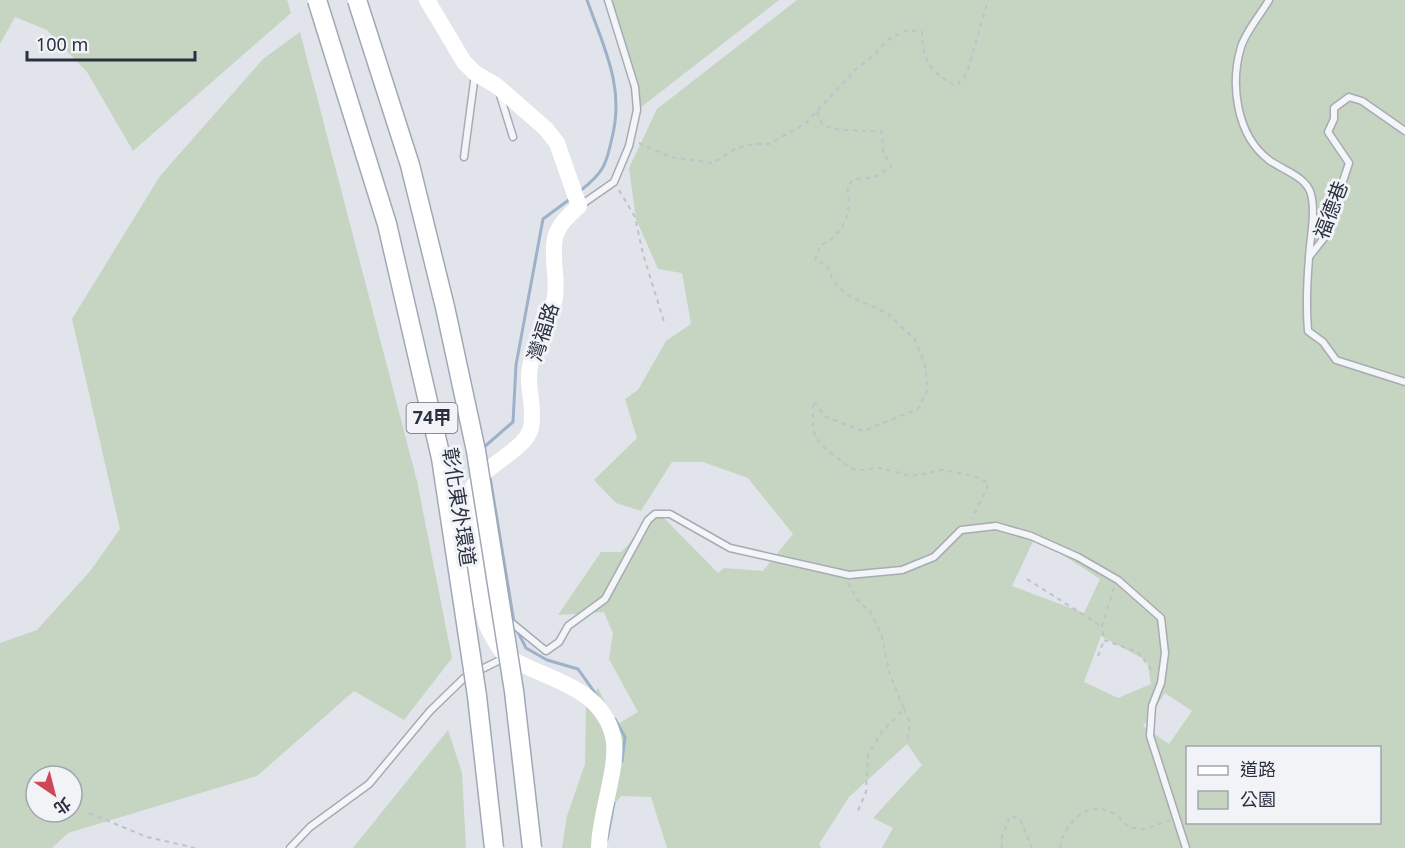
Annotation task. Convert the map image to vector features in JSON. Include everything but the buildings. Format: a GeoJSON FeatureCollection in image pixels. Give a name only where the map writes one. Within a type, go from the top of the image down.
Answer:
{"type":"FeatureCollection","features":[{"type":"Feature","properties":{"kind":"main road","name":"74甲"},"geometry":{"type":"LineString","coordinates":[[317,0],[384,214],[411,318],[441,458],[470,647],[494,848]]}},
{"type":"Feature","properties":{"kind":"main road","name":"彰化東外環道"},"geometry":{"type":"LineString","coordinates":[[330,0],[385,172],[433,361],[482,644],[506,848]]}},
{"type":"Feature","properties":{"kind":"main road","name":"彰化東外環道"},"geometry":{"type":"LineString","coordinates":[[347,0],[412,217],[466,453],[497,645],[520,848]]}},
{"type":"Feature","properties":{"kind":"main road","name":"74甲"},"geometry":{"type":"LineString","coordinates":[[357,0],[410,165],[445,307],[476,451],[514,690],[532,848]]}},
{"type":"Feature","properties":{"kind":"street"},"geometry":{"type":"LineString","coordinates":[[427,0],[464,62],[475,73],[497,86],[546,129],[557,143],[579,206]]}},
{"type":"Feature","properties":{"kind":"street","name":"灣福路"},"geometry":{"type":"LineString","coordinates":[[506,656],[487,627],[469,516],[470,493],[497,462],[530,431],[533,408],[529,374],[555,296],[553,255],[556,236],[565,219],[579,206]]}},
{"type":"Feature","properties":{"kind":"street","name":"灣福路"},"geometry":{"type":"LineString","coordinates":[[497,462],[479,487],[478,496],[506,656]]}},
{"type":"Feature","properties":{"kind":"street"},"geometry":{"type":"LineString","coordinates":[[506,656],[574,686],[607,722],[613,737],[613,757],[599,832],[599,848]]}},
{"type":"Feature","properties":{"kind":"lane"},"geometry":{"type":"LineString","coordinates":[[579,206],[614,182],[638,110],[635,87],[608,0]]}},
{"type":"Feature","properties":{"kind":"lane"},"geometry":{"type":"LineString","coordinates":[[1269,0],[1242,45],[1235,80],[1240,115],[1246,131],[1268,160],[1298,177],[1311,192],[1312,213],[1306,300],[1308,331],[1323,342],[1336,360],[1405,382]]}},
{"type":"Feature","properties":{"kind":"lane"},"geometry":{"type":"LineString","coordinates":[[464,157],[475,73]]}},
{"type":"Feature","properties":{"kind":"lane"},"geometry":{"type":"LineString","coordinates":[[497,86],[513,137]]}},
{"type":"Feature","properties":{"kind":"lane","name":"福德巷"},"geometry":{"type":"LineString","coordinates":[[1309,258],[1324,238],[1349,163],[1328,132],[1334,119],[1334,108],[1348,97],[1362,101],[1405,131]]}},
{"type":"Feature","properties":{"kind":"lane"},"geometry":{"type":"LineString","coordinates":[[498,620],[510,619],[546,651],[559,642],[568,626],[605,599],[648,520],[655,514],[670,514],[730,548],[849,575],[902,570],[934,557],[961,530],[996,526],[1013,530],[1078,557],[1118,580],[1161,618],[1165,653],[1161,683],[1152,706],[1150,736],[1186,848]]}},
{"type":"Feature","properties":{"kind":"lane"},"geometry":{"type":"LineString","coordinates":[[290,848],[310,827],[369,784],[430,711],[464,678],[506,656]]}},
{"type":"Feature","properties":{"kind":"path"},"geometry":{"type":"LineString","coordinates":[[630,137],[670,157],[713,163],[735,148],[753,144],[769,144],[806,123],[856,69],[888,40],[907,30],[922,32],[922,55],[938,76],[956,86],[967,74],[988,0]]}},
{"type":"Feature","properties":{"kind":"path"},"geometry":{"type":"LineString","coordinates":[[817,112],[822,124],[832,129],[882,132],[883,152],[891,167],[873,177],[852,180],[847,187],[849,210],[845,222],[833,238],[819,245],[815,260],[827,265],[833,281],[847,295],[887,313],[915,340],[925,365],[928,389],[918,409],[863,431],[826,417],[813,401],[813,431],[821,445],[850,468],[859,470],[880,468],[911,476],[944,470],[983,479],[990,483],[975,510],[969,530]]}},
{"type":"Feature","properties":{"kind":"path"},"geometry":{"type":"LineString","coordinates":[[614,182],[635,217],[643,254],[665,325]]}},
{"type":"Feature","properties":{"kind":"path"},"geometry":{"type":"LineString","coordinates":[[849,575],[848,586],[870,611],[882,637],[890,675],[910,723],[907,742]]}},
{"type":"Feature","properties":{"kind":"path"},"geometry":{"type":"LineString","coordinates":[[1028,579],[1102,626]]}},
{"type":"Feature","properties":{"kind":"path"},"geometry":{"type":"LineString","coordinates":[[1098,656],[1104,640],[1102,626],[1118,580]]}},
{"type":"Feature","properties":{"kind":"path"},"geometry":{"type":"LineString","coordinates":[[1104,640],[1138,652],[1161,683]]}},
{"type":"Feature","properties":{"kind":"path"},"geometry":{"type":"LineString","coordinates":[[857,813],[866,792],[868,755],[883,730],[904,709]]}},
{"type":"Feature","properties":{"kind":"path"},"geometry":{"type":"LineString","coordinates":[[1060,848],[1072,822],[1088,810],[1103,807],[1119,815],[1128,826],[1145,829],[1175,817]]}},
{"type":"Feature","properties":{"kind":"path"},"geometry":{"type":"LineString","coordinates":[[89,813],[147,837],[195,848]]}},
{"type":"Feature","properties":{"kind":"path"},"geometry":{"type":"LineString","coordinates":[[1002,848],[1001,840],[1010,816],[1020,819],[1032,848]]}},
{"type":"Feature","properties":{"kind":"green space"},"geometry":{"type":"Polygon","coordinates":[[[0,0],[287,0],[291,13],[133,151],[87,72],[47,30],[15,17],[0,44],[0,0]]]}},
{"type":"Feature","properties":{"kind":"green space"},"geometry":{"type":"Polygon","coordinates":[[[612,0],[779,0],[636,111],[612,0]]]}},
{"type":"Feature","properties":{"kind":"green space"},"geometry":{"type":"Polygon","coordinates":[[[797,0],[1405,0],[1405,848],[882,848],[893,828],[873,818],[922,765],[907,744],[849,797],[819,844],[821,848],[667,848],[651,797],[621,796],[592,832],[593,848],[562,848],[567,816],[585,764],[586,707],[598,688],[616,725],[638,712],[609,659],[613,633],[604,612],[558,615],[601,552],[621,552],[659,513],[718,573],[724,568],[763,571],[793,534],[748,478],[703,462],[672,462],[641,511],[616,503],[594,480],[637,438],[625,399],[638,390],[666,341],[691,324],[682,273],[658,269],[636,219],[629,168],[657,109],[797,0]],[[1035,537],[1012,586],[1084,613],[1100,579],[1035,537]],[[1101,636],[1084,682],[1118,698],[1151,684],[1147,661],[1101,636]],[[1165,693],[1143,726],[1169,744],[1192,711],[1165,693]]]}},
{"type":"Feature","properties":{"kind":"green space"},"geometry":{"type":"Polygon","coordinates":[[[300,32],[417,481],[452,658],[404,720],[354,691],[257,776],[68,833],[52,848],[0,848],[0,643],[37,630],[91,570],[120,529],[72,319],[160,176],[263,59],[300,32]]]}},
{"type":"Feature","properties":{"kind":"green space"},"geometry":{"type":"Polygon","coordinates":[[[448,730],[462,773],[466,848],[353,848],[448,730]]]}},
{"type":"Feature","properties":{"kind":"waterway"},"geometry":{"type":"LineString","coordinates":[[580,191],[599,174],[605,162],[610,148],[616,102],[611,68],[587,0]]}},
{"type":"Feature","properties":{"kind":"waterway"},"geometry":{"type":"LineString","coordinates":[[483,448],[513,422],[516,365],[543,219],[570,199]]}},
{"type":"Feature","properties":{"kind":"waterway"},"geometry":{"type":"LineString","coordinates":[[490,477],[514,622]]}},
{"type":"Feature","properties":{"kind":"waterway"},"geometry":{"type":"LineString","coordinates":[[516,628],[526,648],[547,660],[578,669],[598,697]]}},
{"type":"Feature","properties":{"kind":"waterway"},"geometry":{"type":"LineString","coordinates":[[615,719],[625,737],[622,761]]}},
{"type":"Feature","properties":{"kind":"waterway"},"geometry":{"type":"LineString","coordinates":[[607,840],[614,803]]}}]}
